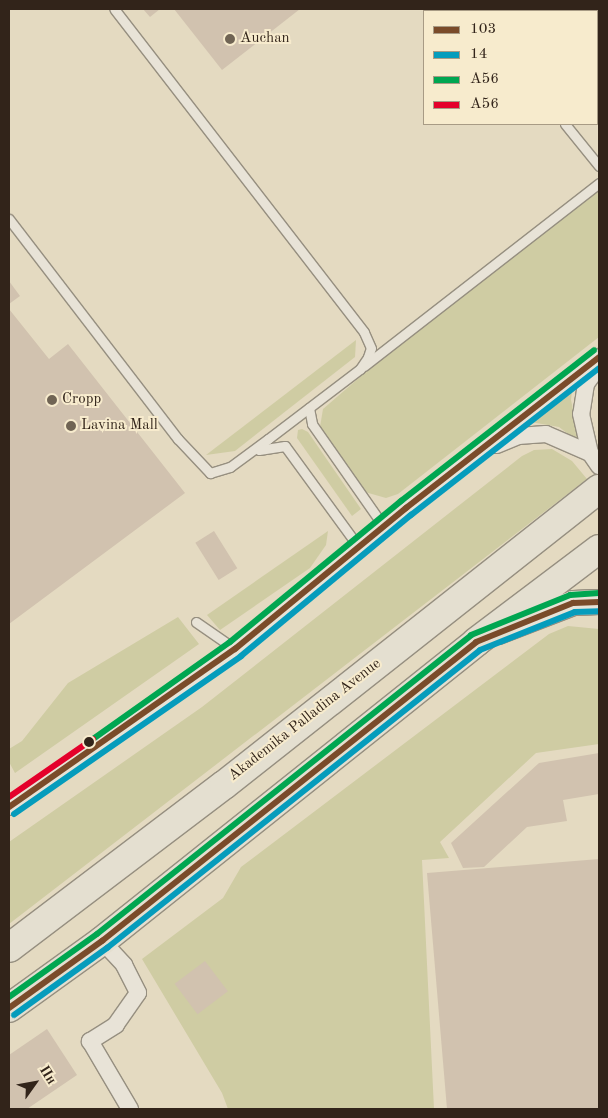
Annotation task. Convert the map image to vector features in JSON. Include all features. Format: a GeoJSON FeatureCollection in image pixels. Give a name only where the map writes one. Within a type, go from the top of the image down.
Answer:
{"type":"FeatureCollection","features":[{"type":"Feature","properties":{"kind":"highway","name":"Akademika Palladina Avenue"},"geometry":{"type":"LineString","coordinates":[[9,948],[224,785],[599,489]]}},
{"type":"Feature","properties":{"kind":"highway"},"geometry":{"type":"LineString","coordinates":[[9,1008],[102,941],[476,642],[599,549]]}},
{"type":"Feature","properties":{"kind":"main road"},"geometry":{"type":"LineString","coordinates":[[476,642],[573,603],[599,602]]}},
{"type":"Feature","properties":{"kind":"street"},"geometry":{"type":"LineString","coordinates":[[9,807],[235,649],[360,549],[384,527],[599,357]]}},
{"type":"Feature","properties":{"kind":"street"},"geometry":{"type":"LineString","coordinates":[[599,366],[586,384],[582,397],[583,430],[590,453],[599,466]]}},
{"type":"Feature","properties":{"kind":"street"},"geometry":{"type":"LineString","coordinates":[[476,454],[532,434],[559,437],[590,453]]}},
{"type":"Feature","properties":{"kind":"street"},"geometry":{"type":"LineString","coordinates":[[102,941],[124,965],[138,993],[116,1025],[90,1041],[130,1109]]}},
{"type":"Feature","properties":{"kind":"lane"},"geometry":{"type":"LineString","coordinates":[[114,9],[368,338],[371,348],[360,369]]}},
{"type":"Feature","properties":{"kind":"lane"},"geometry":{"type":"LineString","coordinates":[[567,125],[599,166]]}},
{"type":"Feature","properties":{"kind":"lane"},"geometry":{"type":"LineString","coordinates":[[9,219],[203,470],[210,473],[221,471],[250,453],[599,183]]}},
{"type":"Feature","properties":{"kind":"lane"},"geometry":{"type":"LineString","coordinates":[[309,408],[312,424],[384,527]]}},
{"type":"Feature","properties":{"kind":"lane"},"geometry":{"type":"LineString","coordinates":[[250,453],[272,446],[285,446],[360,549]]}},
{"type":"Feature","properties":{"kind":"lane"},"geometry":{"type":"LineString","coordinates":[[196,622],[235,649]]}},
{"type":"Feature","properties":{"kind":"shaded area"},"geometry":{"type":"Polygon","coordinates":[[[599,189],[599,337],[398,494],[386,498],[365,492],[320,427],[323,409],[389,352],[599,189]]]}},
{"type":"Feature","properties":{"kind":"shaded area"},"geometry":{"type":"Polygon","coordinates":[[[356,340],[355,357],[235,451],[206,455],[356,340]]]}},
{"type":"Feature","properties":{"kind":"shaded area"},"geometry":{"type":"Polygon","coordinates":[[[573,382],[571,400],[580,443],[559,427],[525,421],[573,382]]]}},
{"type":"Feature","properties":{"kind":"shaded area"},"geometry":{"type":"Polygon","coordinates":[[[302,429],[308,432],[361,509],[352,516],[297,438],[298,430],[302,429]]]}},
{"type":"Feature","properties":{"kind":"shaded area"},"geometry":{"type":"Polygon","coordinates":[[[552,449],[572,461],[587,479],[9,924],[9,842],[202,707],[522,456],[534,450],[552,449]]]}},
{"type":"Feature","properties":{"kind":"shaded area"},"geometry":{"type":"Polygon","coordinates":[[[328,531],[326,545],[310,568],[220,630],[207,615],[328,531]]]}},
{"type":"Feature","properties":{"kind":"shaded area"},"geometry":{"type":"Polygon","coordinates":[[[178,617],[199,644],[15,773],[9,762],[9,749],[22,741],[68,683],[178,617]]]}},
{"type":"Feature","properties":{"kind":"shaded area"},"geometry":{"type":"Polygon","coordinates":[[[568,626],[599,629],[599,744],[536,753],[440,842],[449,858],[422,860],[434,1109],[228,1109],[222,1093],[142,959],[223,898],[241,867],[549,634],[568,626]]]}},
{"type":"Feature","properties":{"kind":"building"},"geometry":{"type":"Polygon","coordinates":[[[143,9],[160,9],[150,17],[143,9]]]}},
{"type":"Feature","properties":{"kind":"building","name":"Auchan"},"geometry":{"type":"Polygon","coordinates":[[[174,9],[300,9],[222,70],[174,9]]]}},
{"type":"Feature","properties":{"kind":"building"},"geometry":{"type":"Polygon","coordinates":[[[9,281],[20,296],[9,304],[9,281]]]}},
{"type":"Feature","properties":{"kind":"building","name":"Lavina Mall"},"geometry":{"type":"Polygon","coordinates":[[[9,309],[49,359],[68,344],[185,493],[9,624],[9,309]]]}},
{"type":"Feature","properties":{"kind":"building"},"geometry":{"type":"Polygon","coordinates":[[[214,531],[237,568],[219,580],[195,543],[214,531]]]}},
{"type":"Feature","properties":{"kind":"building"},"geometry":{"type":"Polygon","coordinates":[[[599,753],[599,794],[563,800],[567,821],[527,827],[484,867],[463,868],[451,843],[539,763],[599,753]]]}},
{"type":"Feature","properties":{"kind":"building"},"geometry":{"type":"Polygon","coordinates":[[[599,859],[599,1109],[447,1109],[427,873],[599,859]]]}},
{"type":"Feature","properties":{"kind":"building"},"geometry":{"type":"Polygon","coordinates":[[[205,961],[228,991],[198,1014],[175,984],[205,961]]]}},
{"type":"Feature","properties":{"kind":"building"},"geometry":{"type":"Polygon","coordinates":[[[47,1029],[77,1075],[27,1109],[9,1109],[9,1055],[47,1029]]]}},
{"type":"Feature","properties":{"kind":"transit line","name":"А56"},"geometry":{"type":"LineString","coordinates":[[93,739],[230,642],[401,501],[594,350]]}},
{"type":"Feature","properties":{"kind":"transit line","name":"103"},"geometry":{"type":"LineString","coordinates":[[9,807],[235,649],[406,508],[599,357]]}},
{"type":"Feature","properties":{"kind":"transit line","name":"14"},"geometry":{"type":"LineString","coordinates":[[14,814],[241,656],[411,515],[599,368]]}},
{"type":"Feature","properties":{"kind":"transit line","name":"А56"},"geometry":{"type":"LineString","coordinates":[[9,997],[97,934],[471,635],[570,595],[599,593]]}},
{"type":"Feature","properties":{"kind":"transit line","name":"103"},"geometry":{"type":"LineString","coordinates":[[9,1008],[102,941],[476,642],[573,603],[599,602]]}},
{"type":"Feature","properties":{"kind":"transit line","name":"14"},"geometry":{"type":"LineString","coordinates":[[14,1015],[107,948],[480,650],[575,612],[599,611]]}},
{"type":"Feature","properties":{"kind":"transit line","name":"A56"},"geometry":{"type":"LineString","coordinates":[[9,797],[93,739]]}},
{"type":"Feature","properties":{"kind":"place","name":"Auchan"},"geometry":{"type":"Point","coordinates":[230,39]}},
{"type":"Feature","properties":{"kind":"place","name":"Cropp"},"geometry":{"type":"Point","coordinates":[52,400]}},
{"type":"Feature","properties":{"kind":"place","name":"Lavina Mall"},"geometry":{"type":"Point","coordinates":[71,426]}}]}
